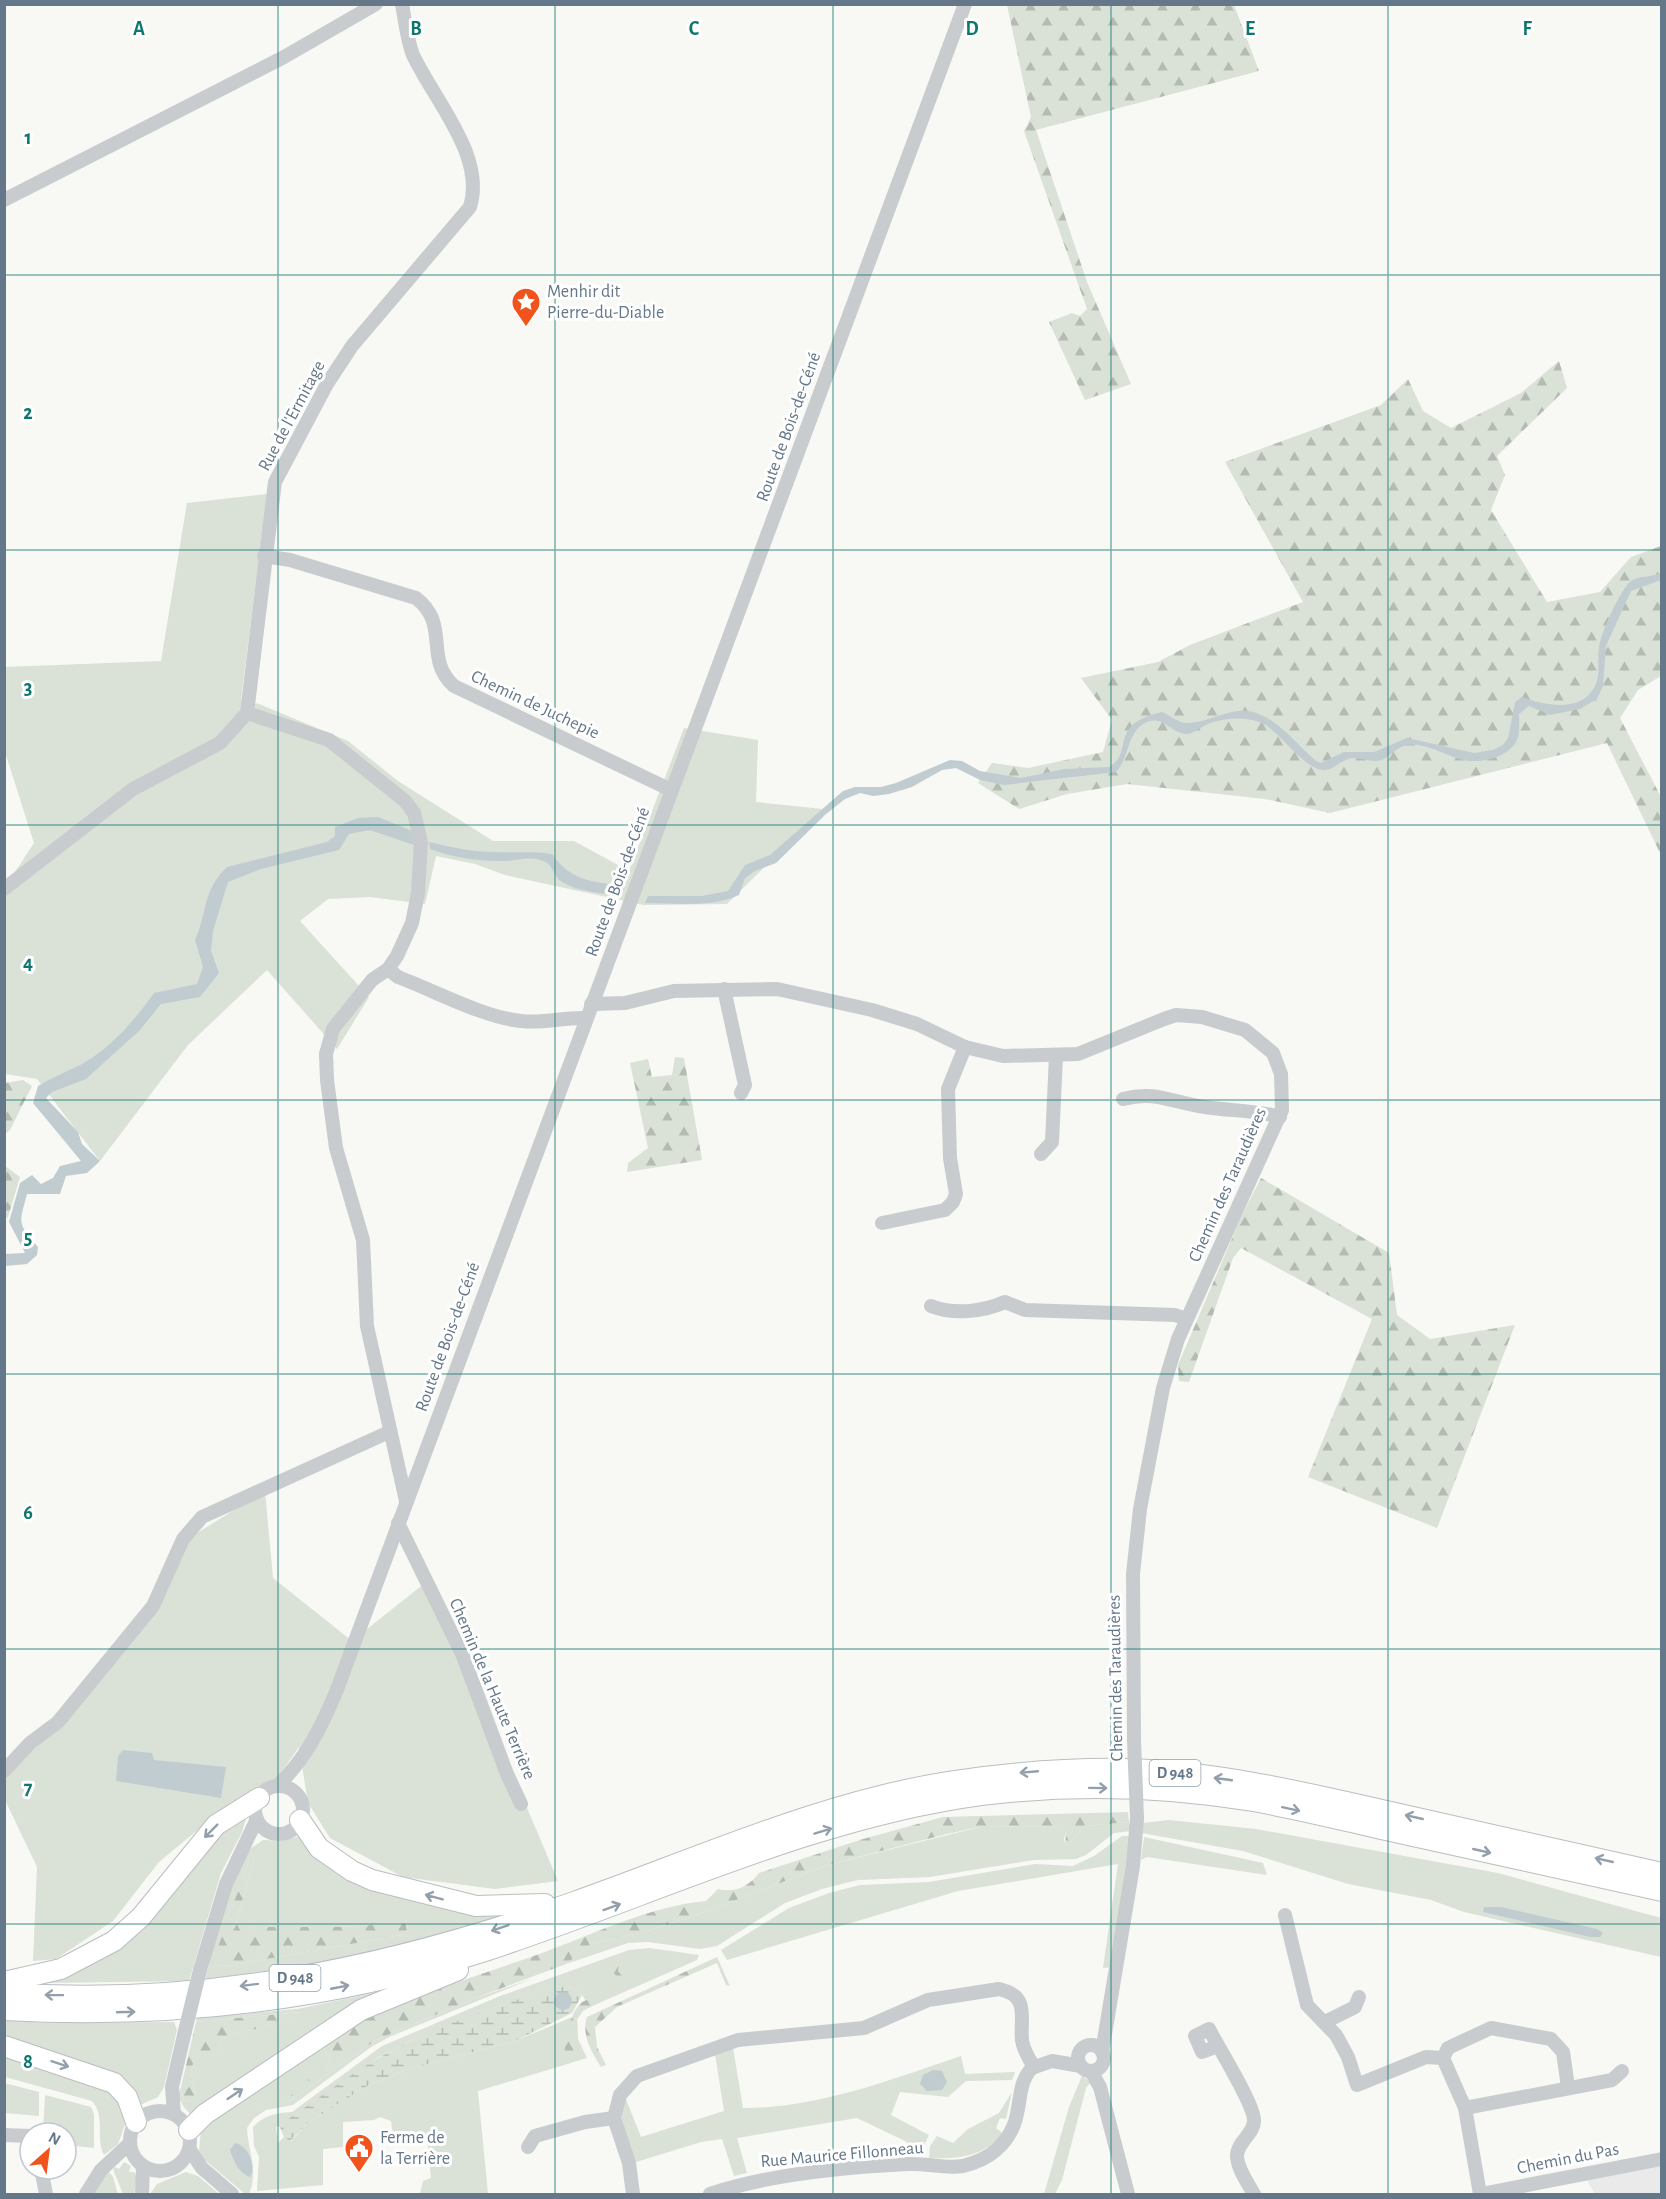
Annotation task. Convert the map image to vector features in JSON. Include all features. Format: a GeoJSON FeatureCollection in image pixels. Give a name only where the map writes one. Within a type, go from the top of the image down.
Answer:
{"type":"FeatureCollection","features":[{"type":"Feature","properties":{"kind":"highway","name":"D 948"},"geometry":{"type":"LineString","coordinates":[[4,1993],[122,1994],[203,1990],[272,1982],[342,1970],[422,1951],[575,1902],[795,1822],[863,1801],[964,1780],[1077,1770],[1171,1772],[1259,1784],[1662,1873]]}},
{"type":"Feature","properties":{"kind":"highway","name":"D 948"},"geometry":{"type":"LineString","coordinates":[[4,2010],[93,2013],[151,2011],[264,2001],[375,1981],[428,1967],[557,1926],[778,1847],[871,1817],[979,1796],[1035,1790],[1149,1789],[1254,1801],[1662,1891]]}},
{"type":"Feature","properties":{"kind":"highway"},"geometry":{"type":"LineString","coordinates":[[4,1982],[61,1969],[114,1941],[141,1917],[216,1825],[259,1797]]}},
{"type":"Feature","properties":{"kind":"highway"},"geometry":{"type":"LineString","coordinates":[[300,1820],[319,1848],[343,1866],[372,1880],[476,1906],[575,1902]]}},
{"type":"Feature","properties":{"kind":"highway"},"geometry":{"type":"LineString","coordinates":[[189,2130],[205,2114],[361,2010],[464,1968],[557,1926]]}},
{"type":"Feature","properties":{"kind":"highway"},"geometry":{"type":"LineString","coordinates":[[4,2046],[114,2083],[127,2097],[136,2122]]}},
{"type":"Feature","properties":{"kind":"street"},"geometry":{"type":"LineString","coordinates":[[4,200],[284,57],[376,4]]}},
{"type":"Feature","properties":{"kind":"street","name":"Rue de l'Ermitage"},"geometry":{"type":"LineString","coordinates":[[247,712],[264,556],[275,482],[327,384],[352,346],[470,207],[473,197],[471,164],[412,52],[402,4]]}},
{"type":"Feature","properties":{"kind":"street","name":"Route de Bois-de-Céné"},"geometry":{"type":"LineString","coordinates":[[297,1768],[323,1722],[336,1692],[965,4]]}},
{"type":"Feature","properties":{"kind":"street","name":"Chemin de Juchepie"},"geometry":{"type":"LineString","coordinates":[[264,556],[290,560],[416,597],[428,607],[434,620],[439,668],[454,686],[671,790]]}},
{"type":"Feature","properties":{"kind":"street"},"geometry":{"type":"LineString","coordinates":[[4,889],[133,789],[220,743],[247,712],[329,740],[405,801],[414,813],[421,842],[418,894],[412,923],[397,956],[388,969],[372,980],[349,1006],[333,1029],[326,1054],[336,1148],[363,1240],[367,1326],[388,1432],[406,1501]]}},
{"type":"Feature","properties":{"kind":"street","name":"Chemin des Taraudières"},"geometry":{"type":"LineString","coordinates":[[388,969],[398,977],[519,1021],[546,1022],[674,991],[777,989],[872,1010],[916,1024],[965,1047],[1004,1056],[1056,1056],[1090,1051],[1139,1028],[1176,1015],[1219,1021],[1251,1034],[1273,1053],[1281,1074],[1283,1102],[1280,1117],[1186,1319],[1169,1362],[1140,1509],[1132,1594],[1137,1818],[1133,1866],[1107,2034],[1091,2059]]}},
{"type":"Feature","properties":{"kind":"street"},"geometry":{"type":"LineString","coordinates":[[724,989],[745,1085],[741,1093]]}},
{"type":"Feature","properties":{"kind":"street"},"geometry":{"type":"LineString","coordinates":[[882,1223],[945,1210],[953,1202],[956,1194],[950,1158],[948,1089],[965,1047]]}},
{"type":"Feature","properties":{"kind":"street"},"geometry":{"type":"LineString","coordinates":[[1041,1154],[1052,1142],[1056,1056]]}},
{"type":"Feature","properties":{"kind":"street"},"geometry":{"type":"LineString","coordinates":[[1123,1099],[1142,1094],[1160,1095],[1201,1107],[1280,1117]]}},
{"type":"Feature","properties":{"kind":"street"},"geometry":{"type":"LineString","coordinates":[[931,1306],[946,1312],[988,1309],[1005,1302],[1025,1310],[1175,1315],[1186,1319]]}},
{"type":"Feature","properties":{"kind":"street"},"geometry":{"type":"LineString","coordinates":[[4,1771],[30,1743],[58,1722],[153,1606],[183,1539],[202,1517],[388,1432]]}},
{"type":"Feature","properties":{"kind":"street","name":"Chemin de la Haute Terrière"},"geometry":{"type":"LineString","coordinates":[[398,1523],[463,1656],[521,1804]]}},
{"type":"Feature","properties":{"kind":"street"},"geometry":{"type":"LineString","coordinates":[[174,2114],[172,2087],[200,1970],[226,1884],[257,1819],[256,1804],[259,1797],[270,1788],[277,1786],[297,1768]]}},
{"type":"Feature","properties":{"kind":"street"},"geometry":{"type":"LineString","coordinates":[[243,1848],[271,1833],[291,1830],[300,1820],[302,1805],[294,1792],[297,1768]]}},
{"type":"Feature","properties":{"kind":"street"},"geometry":{"type":"LineString","coordinates":[[277,1786],[294,1792]]}},
{"type":"Feature","properties":{"kind":"street"},"geometry":{"type":"LineString","coordinates":[[257,1819],[271,1833]]}},
{"type":"Feature","properties":{"kind":"street"},"geometry":{"type":"LineString","coordinates":[[1285,1915],[1307,2005],[1336,2035],[1348,2057],[1357,2085],[1426,2057],[1443,2058]]}},
{"type":"Feature","properties":{"kind":"street"},"geometry":{"type":"LineString","coordinates":[[633,2194],[629,2163],[614,2118],[620,2095],[638,2076],[731,2043],[758,2037],[864,2028],[928,2000],[987,1990],[1010,1992],[1019,2000],[1022,2008],[1023,2045],[1034,2067],[1043,2062],[1091,2059],[1128,2194]]}},
{"type":"Feature","properties":{"kind":"street"},"geometry":{"type":"LineString","coordinates":[[1325,2022],[1354,2007],[1359,1997]]}},
{"type":"Feature","properties":{"kind":"street"},"geometry":{"type":"LineString","coordinates":[[1443,2058],[1448,2048],[1491,2028],[1551,2039],[1563,2052],[1568,2087]]}},
{"type":"Feature","properties":{"kind":"street"},"geometry":{"type":"LineString","coordinates":[[1218,2046],[1253,2113],[1253,2128],[1237,2153],[1237,2160],[1254,2194]]}},
{"type":"Feature","properties":{"kind":"street"},"geometry":{"type":"LineString","coordinates":[[1443,2058],[1465,2108],[1481,2194]]}},
{"type":"Feature","properties":{"kind":"street","name":"Rue Maurice Fillonneau"},"geometry":{"type":"LineString","coordinates":[[710,2194],[763,2179],[907,2164],[960,2166],[977,2162],[1001,2145],[1014,2127],[1020,2110],[1022,2085],[1034,2067]]}},
{"type":"Feature","properties":{"kind":"street"},"geometry":{"type":"LineString","coordinates":[[1465,2108],[1612,2080],[1622,2071]]}},
{"type":"Feature","properties":{"kind":"street"},"geometry":{"type":"LineString","coordinates":[[86,2194],[97,2174],[130,2143],[136,2122],[155,2111],[172,2087]]}},
{"type":"Feature","properties":{"kind":"street"},"geometry":{"type":"LineString","coordinates":[[155,2111],[174,2114],[189,2130],[190,2150],[202,2168],[232,2194]]}},
{"type":"Feature","properties":{"kind":"street"},"geometry":{"type":"LineString","coordinates":[[528,2147],[535,2136],[585,2122],[614,2118]]}},
{"type":"Feature","properties":{"kind":"street"},"geometry":{"type":"LineString","coordinates":[[130,2143],[139,2162],[142,2194]]}},
{"type":"Feature","properties":{"kind":"street"},"geometry":{"type":"LineString","coordinates":[[142,2194],[160,2172],[181,2163],[190,2150]]}},
{"type":"Feature","properties":{"kind":"street"},"geometry":{"type":"LineString","coordinates":[[115,2157],[139,2162],[160,2172]]}},
{"type":"Feature","properties":{"kind":"street","name":"Chemin du Pas"},"geometry":{"type":"LineString","coordinates":[[1481,2194],[1662,2159]]}},
{"type":"Feature","properties":{"kind":"street"},"geometry":{"type":"LineString","coordinates":[[181,2163],[202,2168]]}},
{"type":"Feature","properties":{"kind":"shaded area"},"geometry":{"type":"Polygon","coordinates":[[[1661,573],[1661,580],[1631,591],[1606,646],[1603,686],[1597,699],[1580,709],[1550,715],[1529,706],[1519,714],[1519,734],[1515,744],[1502,755],[1493,758],[1467,761],[1427,747],[1407,745],[1384,759],[1372,761],[1349,759],[1324,770],[1310,765],[1267,726],[1254,720],[1240,718],[1224,720],[1210,723],[1186,734],[1175,731],[1162,722],[1152,721],[1145,723],[1135,732],[1121,766],[1116,772],[1004,785],[980,780],[956,768],[942,770],[912,787],[889,794],[873,796],[860,793],[845,799],[826,814],[776,863],[755,871],[745,878],[739,895],[717,902],[645,903],[648,896],[702,896],[728,891],[745,865],[770,855],[843,791],[855,787],[881,787],[896,783],[950,760],[962,761],[980,771],[1021,778],[1064,769],[1109,767],[1117,761],[1128,731],[1134,724],[1145,717],[1162,712],[1187,723],[1232,712],[1250,711],[1282,728],[1316,761],[1321,763],[1344,752],[1374,752],[1407,738],[1474,753],[1493,750],[1503,745],[1508,739],[1515,702],[1522,697],[1561,705],[1580,701],[1588,696],[1596,684],[1600,641],[1622,593],[1634,579],[1661,573]]]}},
{"type":"Feature","properties":{"kind":"shaded area"},"geometry":{"type":"Polygon","coordinates":[[[378,817],[412,831],[414,845],[370,830],[349,834],[339,850],[261,869],[228,882],[213,931],[211,951],[219,973],[200,997],[161,1004],[140,1030],[86,1079],[52,1092],[46,1098],[78,1132],[82,1144],[100,1161],[87,1173],[66,1176],[60,1194],[27,1194],[21,1218],[23,1228],[38,1247],[37,1255],[27,1264],[5,1266],[5,1254],[25,1253],[9,1222],[20,1183],[32,1175],[41,1184],[53,1178],[60,1166],[81,1161],[33,1103],[38,1086],[91,1059],[111,1043],[130,1024],[154,993],[197,984],[203,967],[195,940],[209,893],[213,884],[227,867],[327,842],[335,836],[335,827],[358,818],[378,817]]]}},
{"type":"Feature","properties":{"kind":"shaded area"},"geometry":{"type":"Polygon","coordinates":[[[429,842],[478,851],[552,854],[575,875],[624,887],[621,896],[583,890],[562,882],[548,864],[540,860],[490,861],[464,858],[430,849],[429,842]]]}},
{"type":"Feature","properties":{"kind":"shaded area"},"geometry":{"type":"Polygon","coordinates":[[[123,1750],[152,1753],[154,1760],[226,1767],[221,1798],[116,1781],[118,1756],[123,1750]]]}},
{"type":"Feature","properties":{"kind":"shaded area"},"geometry":{"type":"Polygon","coordinates":[[[1484,1907],[1501,1907],[1597,1929],[1603,1933],[1600,1937],[1590,1937],[1483,1912],[1484,1907]]]}},
{"type":"Feature","properties":{"kind":"shaded area"},"geometry":{"type":"Polygon","coordinates":[[[563,1992],[569,1995],[572,2001],[569,2007],[563,2010],[557,2007],[554,2001],[557,1995],[563,1992]]]}},
{"type":"Feature","properties":{"kind":"shaded area"},"geometry":{"type":"Polygon","coordinates":[[[933,2070],[942,2071],[947,2082],[942,2090],[927,2091],[920,2084],[923,2075],[933,2070]]]}},
{"type":"Feature","properties":{"kind":"shaded area"},"geometry":{"type":"Polygon","coordinates":[[[235,2143],[244,2148],[250,2157],[252,2172],[250,2177],[239,2169],[233,2159],[230,2150],[235,2143]]]}},
{"type":"Feature","properties":{"kind":"shaded area"},"geometry":{"type":"Polygon","coordinates":[[[1661,2164],[1661,2194],[1595,2194],[1587,2180],[1661,2164]]]}},
{"type":"Feature","properties":{"kind":"green space"},"geometry":{"type":"Polygon","coordinates":[[[1007,5],[1234,5],[1259,71],[1036,130],[1087,282],[1131,384],[1085,400],[1049,322],[1072,313],[1080,316],[1087,309],[1024,131],[1031,117],[1007,5]]]}},
{"type":"Feature","properties":{"kind":"green space"},"geometry":{"type":"Polygon","coordinates":[[[1559,361],[1567,388],[1497,456],[1505,475],[1491,510],[1547,602],[1600,592],[1631,557],[1661,546],[1661,676],[1638,690],[1620,718],[1661,797],[1661,855],[1607,743],[1330,813],[1265,799],[1127,784],[1067,794],[1019,809],[978,783],[992,763],[1028,768],[1103,752],[1112,720],[1081,678],[1158,662],[1190,645],[1303,602],[1225,462],[1381,405],[1408,379],[1423,411],[1451,428],[1521,393],[1559,361]]]}},
{"type":"Feature","properties":{"kind":"green space"},"geometry":{"type":"Polygon","coordinates":[[[267,494],[241,700],[259,704],[348,741],[398,781],[493,841],[574,841],[629,871],[684,728],[758,740],[756,802],[823,809],[727,904],[644,905],[505,875],[475,864],[436,856],[425,904],[370,897],[328,899],[300,921],[369,997],[337,1049],[267,970],[188,1045],[100,1161],[37,1079],[5,1074],[5,887],[34,843],[5,752],[4,667],[161,661],[187,503],[267,494]]]}},
{"type":"Feature","properties":{"kind":"green space"},"geometry":{"type":"Polygon","coordinates":[[[675,1057],[684,1058],[702,1160],[627,1172],[628,1163],[648,1148],[630,1063],[648,1059],[652,1077],[672,1075],[675,1057]]]}},
{"type":"Feature","properties":{"kind":"green space"},"geometry":{"type":"Polygon","coordinates":[[[23,1080],[32,1086],[10,1130],[5,1134],[5,1083],[23,1080]]]}},
{"type":"Feature","properties":{"kind":"green space"},"geometry":{"type":"Polygon","coordinates":[[[5,1166],[20,1177],[8,1217],[5,1220],[5,1166]]]}},
{"type":"Feature","properties":{"kind":"green space"},"geometry":{"type":"Polygon","coordinates":[[[1261,1178],[1389,1253],[1397,1315],[1430,1339],[1515,1325],[1437,1528],[1308,1477],[1372,1319],[1241,1248],[1233,1258],[1189,1382],[1179,1381],[1178,1365],[1241,1217],[1261,1178]]]}},
{"type":"Feature","properties":{"kind":"green space"},"geometry":{"type":"Polygon","coordinates":[[[265,1491],[273,1578],[352,1641],[430,1579],[558,1881],[495,1889],[403,1877],[330,1838],[308,1803],[299,1747],[278,1777],[218,1813],[159,1862],[113,1921],[56,1959],[33,1961],[37,1867],[5,1800],[5,1771],[140,1630],[189,1538],[265,1491]]]}},
{"type":"Feature","properties":{"kind":"green space"},"geometry":{"type":"Polygon","coordinates":[[[249,1809],[242,1832],[221,1873],[189,1981],[48,1983],[102,1956],[203,1846],[249,1809]]]}},
{"type":"Feature","properties":{"kind":"green space"},"geometry":{"type":"Polygon","coordinates":[[[1128,1812],[1129,1822],[1085,1826],[1070,1842],[1070,1857],[1065,1856],[1066,1827],[984,1826],[827,1865],[702,1913],[647,1931],[591,1944],[566,1964],[473,1999],[376,2040],[290,2101],[286,2100],[319,2070],[327,2069],[330,2056],[322,2050],[322,2044],[375,2015],[430,1992],[545,1952],[644,1914],[706,1901],[718,1889],[741,1888],[759,1873],[863,1839],[943,1817],[1128,1812]]]}},
{"type":"Feature","properties":{"kind":"green space"},"geometry":{"type":"Polygon","coordinates":[[[1169,1820],[1256,1829],[1498,1873],[1661,1918],[1661,1957],[1464,1912],[1431,1900],[1348,1884],[1243,1851],[1141,1833],[1143,1823],[1169,1820]]]}},
{"type":"Feature","properties":{"kind":"green space"},"geometry":{"type":"Polygon","coordinates":[[[1129,1822],[1132,1831],[1114,1833],[1086,1855],[1076,1859],[1034,1860],[930,1877],[858,1880],[822,1889],[785,1903],[717,1946],[700,1949],[648,1942],[628,1943],[566,1964],[591,1944],[647,1931],[702,1913],[827,1865],[984,1826],[1067,1827],[1064,1839],[1069,1857],[1070,1842],[1085,1826],[1129,1822]]]}},
{"type":"Feature","properties":{"kind":"green space"},"geometry":{"type":"Polygon","coordinates":[[[301,1836],[328,1861],[513,1913],[444,1934],[346,1959],[205,1980],[226,1900],[247,1851],[263,1840],[282,1841],[301,1836]],[[250,1857],[213,1964],[228,1966],[407,1934],[406,1923],[338,1927],[255,1927],[243,1936],[236,1923],[254,1859],[250,1857]]]}},
{"type":"Feature","properties":{"kind":"green space"},"geometry":{"type":"Polygon","coordinates":[[[1122,1836],[1132,1836],[1113,1967],[1103,1968],[1118,1864],[958,1891],[727,1960],[721,1950],[789,1908],[829,1893],[860,1885],[929,1882],[1035,1864],[1073,1866],[1094,1856],[1122,1836]]]}},
{"type":"Feature","properties":{"kind":"green space"},"geometry":{"type":"Polygon","coordinates":[[[1144,1837],[1263,1863],[1267,1875],[1147,1857],[1141,1860],[1144,1837]]]}},
{"type":"Feature","properties":{"kind":"green space"},"geometry":{"type":"Polygon","coordinates":[[[250,1857],[254,1859],[236,1923],[243,1935],[255,1927],[340,1927],[406,1923],[407,1934],[228,1966],[212,1964],[250,1857]]]}},
{"type":"Feature","properties":{"kind":"green space"},"geometry":{"type":"Polygon","coordinates":[[[649,1948],[699,1955],[697,1960],[590,2007],[582,1995],[573,1988],[559,1986],[485,2011],[412,2040],[379,2057],[279,2127],[276,2126],[278,2143],[284,2137],[291,2141],[309,2122],[367,2086],[409,2069],[515,2041],[577,2015],[578,2039],[587,2058],[478,2091],[488,2194],[420,2194],[423,2181],[431,2178],[427,2138],[394,2143],[391,2121],[380,2117],[374,2120],[343,2122],[343,2147],[323,2149],[323,2185],[257,2191],[259,2157],[254,2146],[253,2127],[266,2117],[292,2112],[382,2046],[500,1996],[629,1950],[649,1948]]]}},
{"type":"Feature","properties":{"kind":"green space"},"geometry":{"type":"Polygon","coordinates":[[[717,1957],[730,1986],[726,1985],[717,1963],[617,2007],[595,2027],[597,2047],[606,2065],[601,2067],[586,2037],[587,2017],[717,1957]]]}},
{"type":"Feature","properties":{"kind":"green space"},"geometry":{"type":"Polygon","coordinates":[[[613,1959],[620,1959],[618,1971],[623,1977],[631,1976],[632,1985],[583,2011],[573,2025],[580,2060],[563,2060],[568,2030],[577,2008],[583,2001],[604,1996],[622,1983],[614,1973],[613,1959]]]}},
{"type":"Feature","properties":{"kind":"green space"},"geometry":{"type":"Polygon","coordinates":[[[534,1978],[389,2037],[371,2047],[293,2105],[266,2110],[254,2118],[247,2128],[253,2169],[249,2194],[245,2194],[205,2160],[199,2151],[201,2129],[205,2120],[324,2040],[322,2050],[330,2056],[327,2069],[286,2100],[290,2101],[376,2040],[473,1999],[534,1978]]]}},
{"type":"Feature","properties":{"kind":"green space"},"geometry":{"type":"Polygon","coordinates":[[[559,1986],[573,1988],[582,1995],[572,2013],[515,2041],[409,2069],[367,2086],[309,2122],[290,2141],[284,2137],[281,2124],[380,2057],[445,2026],[559,1986]]]}},
{"type":"Feature","properties":{"kind":"green space"},"geometry":{"type":"Polygon","coordinates":[[[397,1988],[198,2112],[190,2114],[183,2106],[178,2095],[181,2087],[184,2102],[196,2099],[191,2072],[196,2051],[218,2050],[223,2037],[297,2019],[301,2012],[196,2022],[197,2018],[297,2009],[397,1988]]]}},
{"type":"Feature","properties":{"kind":"green space"},"geometry":{"type":"Polygon","coordinates":[[[302,2012],[298,2019],[223,2037],[218,2050],[208,2059],[196,2052],[191,2072],[196,2099],[184,2102],[181,2087],[196,2022],[302,2012]]]}},
{"type":"Feature","properties":{"kind":"green space"},"geometry":{"type":"Polygon","coordinates":[[[4,2020],[48,2023],[174,2022],[177,2030],[164,2087],[158,2097],[140,2105],[5,2040],[4,2020]]]}},
{"type":"Feature","properties":{"kind":"green space"},"geometry":{"type":"Polygon","coordinates":[[[733,2048],[743,2108],[771,2107],[826,2098],[881,2083],[961,2056],[965,2074],[1015,2072],[1012,2080],[966,2081],[948,2097],[900,2092],[891,2115],[929,2135],[919,2156],[905,2156],[907,2142],[857,2118],[737,2138],[747,2173],[734,2176],[722,2139],[701,2142],[633,2163],[621,2124],[626,2099],[641,2137],[724,2111],[715,2054],[733,2048]]]}},
{"type":"Feature","properties":{"kind":"green space"},"geometry":{"type":"Polygon","coordinates":[[[4,2053],[67,2074],[117,2095],[127,2119],[118,2144],[104,2155],[100,2142],[99,2113],[92,2101],[5,2077],[4,2053]]]}},
{"type":"Feature","properties":{"kind":"green space"},"geometry":{"type":"Polygon","coordinates":[[[1082,2076],[1091,2082],[1086,2088],[1062,2180],[1055,2194],[1044,2194],[1069,2107],[1082,2076]]]}},
{"type":"Feature","properties":{"kind":"green space"},"geometry":{"type":"Polygon","coordinates":[[[4,2083],[39,2092],[39,2116],[5,2113],[4,2083]]]}},
{"type":"Feature","properties":{"kind":"green space"},"geometry":{"type":"Polygon","coordinates":[[[1012,2092],[1006,2119],[1000,2118],[996,2128],[1003,2134],[995,2142],[969,2155],[929,2158],[930,2146],[937,2136],[953,2143],[968,2129],[999,2113],[1012,2092]]]}},
{"type":"Feature","properties":{"kind":"green space"},"geometry":{"type":"Polygon","coordinates":[[[45,2095],[91,2107],[94,2114],[94,2148],[78,2146],[78,2121],[44,2121],[45,2095]]]}},
{"type":"Feature","properties":{"kind":"green space"},"geometry":{"type":"Polygon","coordinates":[[[124,2162],[131,2166],[129,2172],[134,2172],[137,2177],[134,2194],[123,2194],[113,2169],[115,2167],[119,2169],[124,2162]]]}},
{"type":"Feature","properties":{"kind":"green space"},"geometry":{"type":"Polygon","coordinates":[[[108,2171],[113,2177],[118,2194],[93,2194],[108,2171]]]}},
{"type":"Feature","properties":{"kind":"green space"},"geometry":{"type":"Polygon","coordinates":[[[186,2172],[198,2176],[219,2194],[150,2194],[157,2184],[186,2172]]]}},
{"type":"Feature","properties":{"kind":"place","name":"Menhir dit Pierre-du-Diable"},"geometry":{"type":"Point","coordinates":[526,328]}},
{"type":"Feature","properties":{"kind":"place","name":"Ferme de la Terrière"},"geometry":{"type":"Point","coordinates":[359,2174]}}]}
